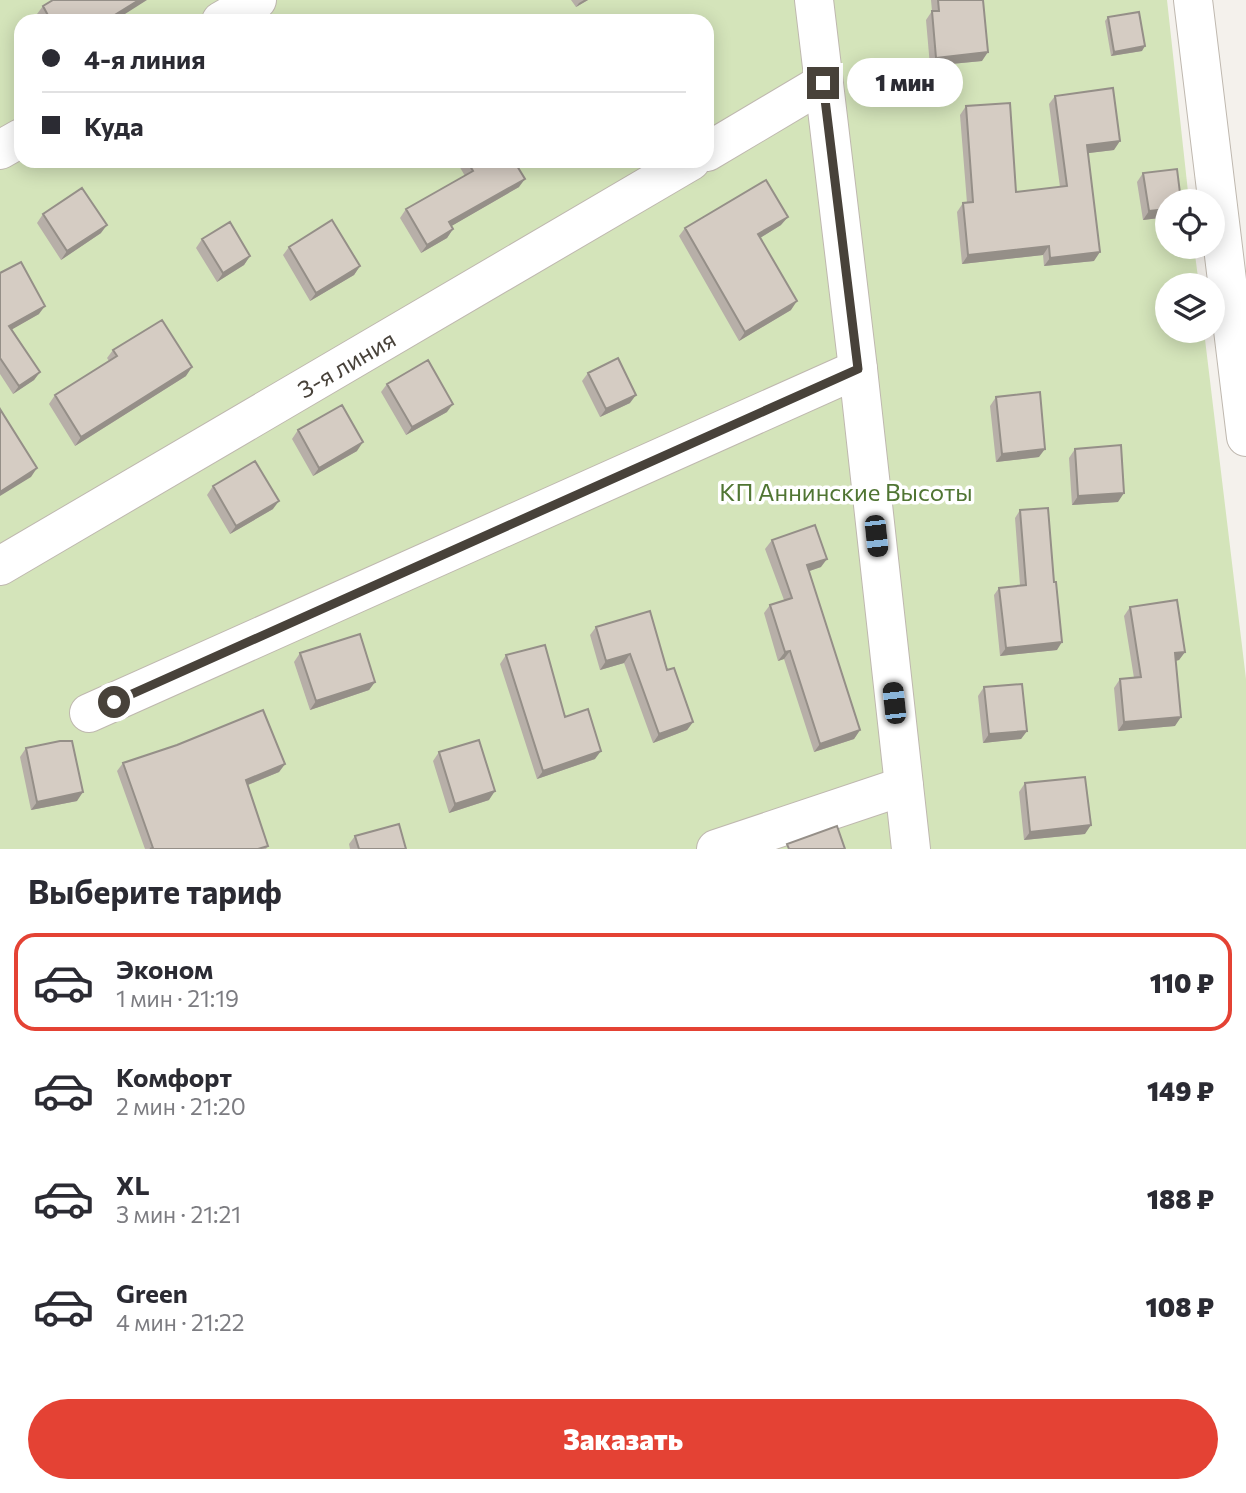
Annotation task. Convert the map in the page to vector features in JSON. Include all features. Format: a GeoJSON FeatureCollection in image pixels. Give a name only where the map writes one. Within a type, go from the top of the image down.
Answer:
{"type":"FeatureCollection","features":[{"type":"Feature","properties":{"kind":"street"},"geometry":{"type":"LineString","coordinates":[[233,14],[257,0]]}},
{"type":"Feature","properties":{"kind":"street"},"geometry":{"type":"LineString","coordinates":[[814,0],[911,849]]}},
{"type":"Feature","properties":{"kind":"street"},"geometry":{"type":"LineString","coordinates":[[1193,0],[1246,437]]}},
{"type":"Feature","properties":{"kind":"street"},"geometry":{"type":"LineString","coordinates":[[714,148],[823,83]]}},
{"type":"Feature","properties":{"kind":"street","name":"3-я линия"},"geometry":{"type":"LineString","coordinates":[[0,566],[679,168]]}},
{"type":"Feature","properties":{"kind":"street"},"geometry":{"type":"LineString","coordinates":[[89,713],[858,369]]}},
{"type":"Feature","properties":{"kind":"street"},"geometry":{"type":"LineString","coordinates":[[716,849],[904,786]]}},
{"type":"Feature","properties":{"kind":"green space","name":"КП Аннинские Высоты"},"geometry":{"type":"Polygon","coordinates":[[[0,0],[1167,0],[1188,189],[1155,189],[1155,259],[1196,259],[1197,273],[1155,273],[1155,343],[1205,343],[1246,679],[1246,849],[0,849],[0,0]]]}},
{"type":"Feature","properties":{"kind":"building"},"geometry":{"type":"Polygon","coordinates":[[[53,0],[139,0],[116,14],[47,14],[43,6],[53,0]]]}},
{"type":"Feature","properties":{"kind":"building"},"geometry":{"type":"Polygon","coordinates":[[[938,0],[983,0],[988,52],[936,58],[932,11],[939,11],[938,0]]]}},
{"type":"Feature","properties":{"kind":"building"},"geometry":{"type":"Polygon","coordinates":[[[1139,12],[1145,46],[1114,52],[1108,17],[1139,12]]]}},
{"type":"Feature","properties":{"kind":"building"},"geometry":{"type":"Polygon","coordinates":[[[1113,88],[1120,141],[1087,145],[1100,252],[1050,258],[1049,246],[968,255],[963,203],[973,202],[966,106],[1010,103],[1016,192],[1067,186],[1055,96],[1113,88]]]}},
{"type":"Feature","properties":{"kind":"building"},"geometry":{"type":"Polygon","coordinates":[[[471,168],[518,168],[525,179],[449,222],[453,229],[427,245],[406,209],[473,171],[471,168]]]}},
{"type":"Feature","properties":{"kind":"building"},"geometry":{"type":"Polygon","coordinates":[[[1177,169],[1180,189],[1155,189],[1155,210],[1149,211],[1143,173],[1177,169]]]}},
{"type":"Feature","properties":{"kind":"building"},"geometry":{"type":"Polygon","coordinates":[[[766,180],[788,217],[758,234],[797,301],[745,332],[685,228],[766,180]]]}},
{"type":"Feature","properties":{"kind":"building"},"geometry":{"type":"Polygon","coordinates":[[[82,188],[107,225],[67,251],[43,214],[82,188]]]}},
{"type":"Feature","properties":{"kind":"building"},"geometry":{"type":"Polygon","coordinates":[[[332,220],[360,266],[316,293],[289,247],[332,220]]]}},
{"type":"Feature","properties":{"kind":"building"},"geometry":{"type":"Polygon","coordinates":[[[230,222],[250,256],[223,273],[202,239],[230,222]]]}},
{"type":"Feature","properties":{"kind":"building"},"geometry":{"type":"Polygon","coordinates":[[[21,262],[45,306],[9,326],[40,372],[19,386],[0,358],[0,273],[21,262]]]}},
{"type":"Feature","properties":{"kind":"building"},"geometry":{"type":"Polygon","coordinates":[[[162,320],[192,367],[81,437],[55,395],[117,356],[113,350],[162,320]]]}},
{"type":"Feature","properties":{"kind":"building"},"geometry":{"type":"Polygon","coordinates":[[[618,358],[636,395],[606,409],[588,373],[618,358]]]}},
{"type":"Feature","properties":{"kind":"building"},"geometry":{"type":"Polygon","coordinates":[[[428,360],[453,404],[412,427],[387,384],[428,360]]]}},
{"type":"Feature","properties":{"kind":"building"},"geometry":{"type":"Polygon","coordinates":[[[1040,392],[1045,449],[1002,454],[996,397],[1040,392]]]}},
{"type":"Feature","properties":{"kind":"building"},"geometry":{"type":"Polygon","coordinates":[[[342,405],[363,442],[319,468],[298,430],[342,405]]]}},
{"type":"Feature","properties":{"kind":"building"},"geometry":{"type":"Polygon","coordinates":[[[0,409],[37,468],[0,492],[0,409]]]}},
{"type":"Feature","properties":{"kind":"building"},"geometry":{"type":"Polygon","coordinates":[[[1121,445],[1124,493],[1078,496],[1075,449],[1121,445]]]}},
{"type":"Feature","properties":{"kind":"building"},"geometry":{"type":"Polygon","coordinates":[[[255,461],[279,501],[236,526],[213,486],[255,461]]]}},
{"type":"Feature","properties":{"kind":"building"},"geometry":{"type":"Polygon","coordinates":[[[1048,508],[1062,642],[1006,648],[999,588],[1026,585],[1020,510],[1048,508]]]}},
{"type":"Feature","properties":{"kind":"building"},"geometry":{"type":"Polygon","coordinates":[[[815,525],[827,559],[807,565],[860,730],[820,744],[790,651],[785,652],[770,605],[792,598],[772,540],[815,525]]]}},
{"type":"Feature","properties":{"kind":"building"},"geometry":{"type":"Polygon","coordinates":[[[1177,600],[1185,652],[1175,653],[1181,717],[1124,722],[1120,679],[1141,677],[1130,607],[1177,600]]]}},
{"type":"Feature","properties":{"kind":"building"},"geometry":{"type":"Polygon","coordinates":[[[650,611],[667,670],[674,668],[693,722],[659,734],[630,654],[606,661],[596,627],[650,611]]]}},
{"type":"Feature","properties":{"kind":"building"},"geometry":{"type":"Polygon","coordinates":[[[360,634],[375,682],[316,701],[300,653],[360,634]]]}},
{"type":"Feature","properties":{"kind":"building"},"geometry":{"type":"Polygon","coordinates":[[[545,645],[565,717],[588,709],[601,751],[543,771],[506,655],[545,645]]]}},
{"type":"Feature","properties":{"kind":"building"},"geometry":{"type":"Polygon","coordinates":[[[1022,684],[1027,731],[989,734],[984,687],[1022,684]]]}},
{"type":"Feature","properties":{"kind":"building"},"geometry":{"type":"Polygon","coordinates":[[[263,710],[285,764],[246,780],[268,846],[258,849],[150,849],[153,848],[123,763],[177,745],[263,710]]]}},
{"type":"Feature","properties":{"kind":"building"},"geometry":{"type":"Polygon","coordinates":[[[479,740],[495,791],[455,804],[439,752],[479,740]]]}},
{"type":"Feature","properties":{"kind":"building"},"geometry":{"type":"Polygon","coordinates":[[[72,741],[83,792],[37,802],[26,748],[72,741]]]}},
{"type":"Feature","properties":{"kind":"building"},"geometry":{"type":"Polygon","coordinates":[[[1085,777],[1091,825],[1030,832],[1025,783],[1085,777]]]}},
{"type":"Feature","properties":{"kind":"building"},"geometry":{"type":"Polygon","coordinates":[[[399,824],[406,849],[359,849],[355,836],[399,824]]]}},
{"type":"Feature","properties":{"kind":"building"},"geometry":{"type":"Polygon","coordinates":[[[837,826],[845,849],[789,849],[787,844],[837,826]]]}},
{"type":"Feature","properties":{"kind":"route"},"geometry":{"type":"LineString","coordinates":[[114,702],[858,369],[823,83]]}}]}
